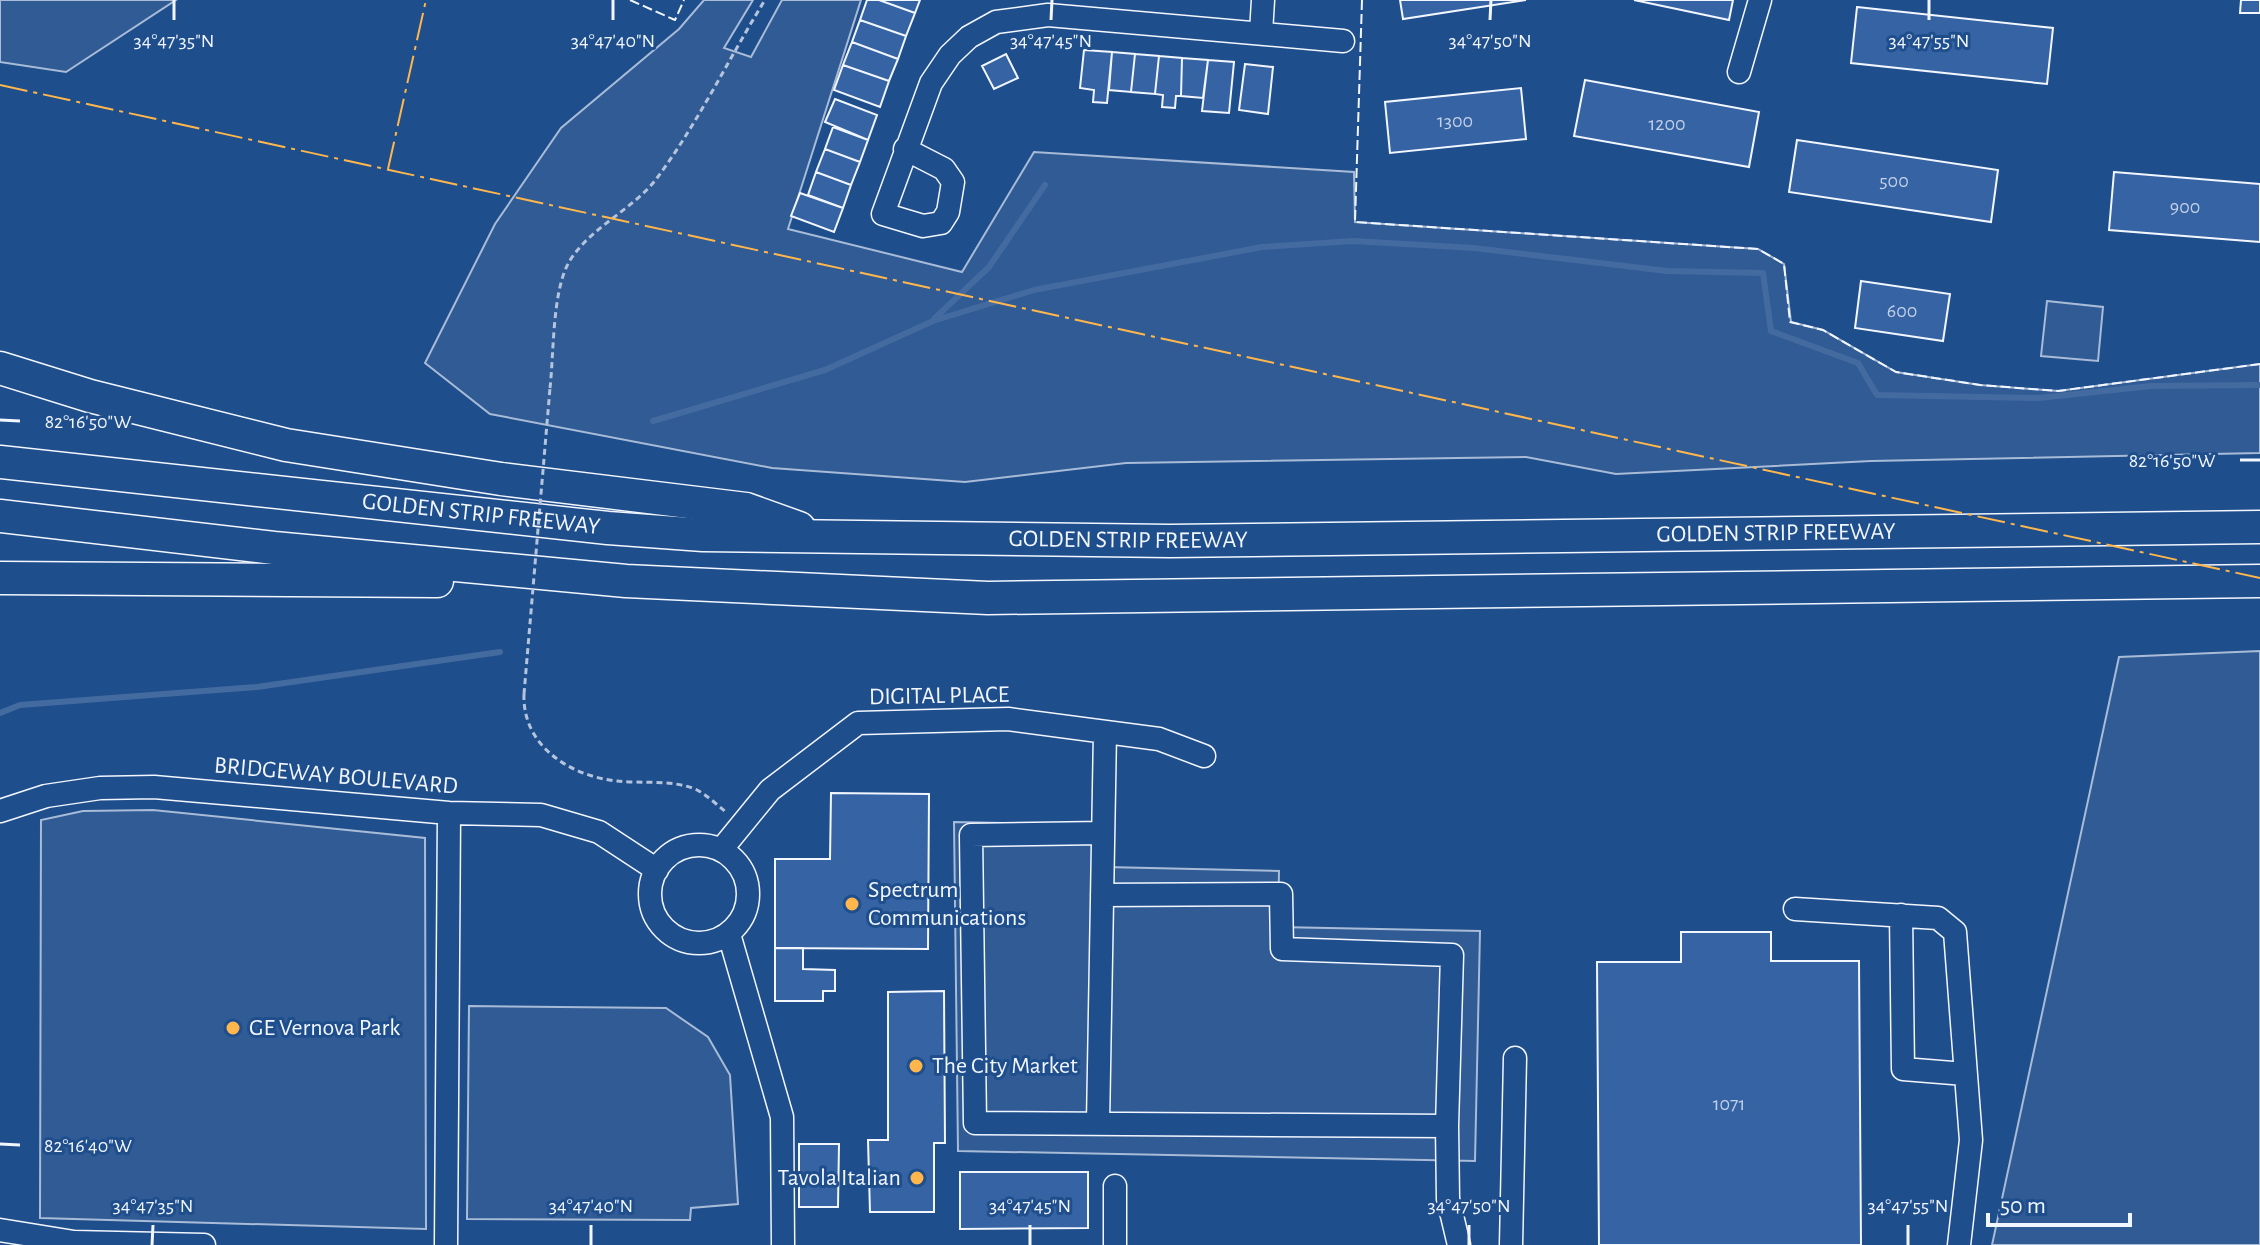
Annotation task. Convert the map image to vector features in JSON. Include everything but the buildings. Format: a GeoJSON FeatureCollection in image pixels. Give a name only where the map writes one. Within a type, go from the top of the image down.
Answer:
{"type":"FeatureCollection","features":[{"type":"Feature","properties":{"kind":"highway"},"geometry":{"type":"LineString","coordinates":[[0,368],[90,396],[286,445],[501,479],[746,509],[825,537]]}},
{"type":"Feature","properties":{"kind":"highway","name":"GOLDEN STRIP FREEWAY"},"geometry":{"type":"LineString","coordinates":[[0,462],[608,528],[825,537],[1170,541],[2260,527]]}},
{"type":"Feature","properties":{"kind":"highway","name":"GOLDEN STRIP FREEWAY"},"geometry":{"type":"LineString","coordinates":[[0,516],[274,548],[626,581],[837,593],[1101,599],[1535,589],[2260,581]]}},
{"type":"Feature","properties":{"kind":"highway"},"geometry":{"type":"LineString","coordinates":[[0,578],[626,581]]}},
{"type":"Feature","properties":{"kind":"street"},"geometry":{"type":"LineString","coordinates":[[1261,33],[1263,0]]}},
{"type":"Feature","properties":{"kind":"street"},"geometry":{"type":"LineString","coordinates":[[1739,72],[1760,0]]}},
{"type":"Feature","properties":{"kind":"street"},"geometry":{"type":"LineString","coordinates":[[905,149],[931,83],[950,55],[994,11],[1343,41]]}},
{"type":"Feature","properties":{"kind":"street","name":"DIGITAL PLACE"},"geometry":{"type":"LineString","coordinates":[[721,850],[770,790],[858,723],[1008,719],[1159,739],[1204,756]]}},
{"type":"Feature","properties":{"kind":"street"},"geometry":{"type":"LineString","coordinates":[[1098,1124],[1105,732]]}},
{"type":"Feature","properties":{"kind":"street","name":"BRIDGEWAY BOULEVARD"},"geometry":{"type":"LineString","coordinates":[[0,811],[46,796],[100,788],[154,787],[449,813],[541,815],[599,832],[657,870]]}},
{"type":"Feature","properties":{"kind":"street"},"geometry":{"type":"LineString","coordinates":[[446,1245],[449,813]]}},
{"type":"Feature","properties":{"kind":"street"},"geometry":{"type":"LineString","coordinates":[[1103,833],[971,835],[975,1123],[1447,1126]]}},
{"type":"Feature","properties":{"kind":"street"},"geometry":{"type":"LineString","coordinates":[[707,845],[721,850],[740,866],[749,890],[741,922],[729,934],[714,942],[698,944],[681,941],[667,932],[656,918],[651,902],[651,886],[657,870],[678,849],[707,845]]}},
{"type":"Feature","properties":{"kind":"street"},"geometry":{"type":"LineString","coordinates":[[1102,895],[1281,894],[1282,949],[1452,955],[1448,1199],[1459,1245]]}},
{"type":"Feature","properties":{"kind":"street"},"geometry":{"type":"LineString","coordinates":[[1795,909],[1938,918],[1955,932],[1971,1140],[1959,1245]]}},
{"type":"Feature","properties":{"kind":"street"},"geometry":{"type":"LineString","coordinates":[[1901,915],[1903,1069],[1965,1074]]}},
{"type":"Feature","properties":{"kind":"street"},"geometry":{"type":"LineString","coordinates":[[729,934],[782,1117],[783,1245]]}},
{"type":"Feature","properties":{"kind":"street"},"geometry":{"type":"LineString","coordinates":[[1511,1245],[1515,1058]]}},
{"type":"Feature","properties":{"kind":"street"},"geometry":{"type":"LineString","coordinates":[[1115,1186],[1115,1245]]}},
{"type":"Feature","properties":{"kind":"street"},"geometry":{"type":"LineString","coordinates":[[0,1230],[74,1242],[204,1245]]}},
{"type":"Feature","properties":{"kind":"path"},"geometry":{"type":"LineString","coordinates":[[741,825],[695,789],[615,781],[555,758],[535,740],[526,721],[524,694],[560,289],[569,263],[584,244],[631,207],[659,176],[765,0]]}},
{"type":"Feature","properties":{"kind":"shaded area"},"geometry":{"type":"Polygon","coordinates":[[[0,0],[176,0],[66,72],[0,62],[0,0]]]}},
{"type":"Feature","properties":{"kind":"shaded area"},"geometry":{"type":"Polygon","coordinates":[[[704,0],[753,0],[724,48],[751,57],[782,0],[861,0],[788,229],[962,272],[1034,152],[1354,172],[1355,222],[1758,249],[1784,264],[1791,322],[1823,330],[1896,372],[1980,385],[2058,391],[2260,364],[2260,453],[1871,461],[1616,474],[1526,457],[1126,463],[965,482],[772,468],[490,414],[425,363],[495,224],[561,128],[679,29],[704,0]]]}},
{"type":"Feature","properties":{"kind":"shaded area"},"geometry":{"type":"Polygon","coordinates":[[[2047,301],[2103,307],[2098,361],[2041,356],[2047,301]]]}},
{"type":"Feature","properties":{"kind":"shaded area"},"geometry":{"type":"Polygon","coordinates":[[[2260,651],[2260,1245],[1992,1245],[2119,657],[2260,651]]]}},
{"type":"Feature","properties":{"kind":"shaded area","name":"GE Vernova Park"},"geometry":{"type":"Polygon","coordinates":[[[153,810],[425,838],[426,1229],[40,1218],[41,820],[83,811],[153,810]]]}},
{"type":"Feature","properties":{"kind":"shaded area"},"geometry":{"type":"Polygon","coordinates":[[[954,822],[1106,825],[1106,867],[1279,871],[1278,927],[1480,931],[1475,1161],[958,1151],[954,822]]]}},
{"type":"Feature","properties":{"kind":"shaded area"},"geometry":{"type":"Polygon","coordinates":[[[469,1006],[666,1008],[708,1037],[730,1075],[738,1204],[691,1208],[690,1220],[467,1219],[469,1006]]]}},
{"type":"Feature","properties":{"kind":"waterway"},"geometry":{"type":"LineString","coordinates":[[935,318],[989,267],[1045,185]]}},
{"type":"Feature","properties":{"kind":"waterway"},"geometry":{"type":"LineString","coordinates":[[653,421],[825,370],[933,321],[1034,290],[1262,247],[1353,241],[1474,248],[1667,271],[1763,273],[1771,331],[1858,363],[1877,395],[2039,398],[2151,386],[2260,385]]}},
{"type":"Feature","properties":{"kind":"waterway"},"geometry":{"type":"LineString","coordinates":[[0,713],[20,705],[257,687],[500,652]]}},
{"type":"Feature","properties":{"kind":"fence"},"geometry":{"type":"LineString","coordinates":[[630,0],[675,20],[684,0]]}},
{"type":"Feature","properties":{"kind":"fence"},"geometry":{"type":"LineString","coordinates":[[1362,0],[1355,222],[1758,249],[1784,264],[1790,322],[1823,330],[1896,372],[1980,385],[2058,391],[2260,364]]}},
{"type":"Feature","properties":{"kind":"power"},"geometry":{"type":"LineString","coordinates":[[388,169],[426,0]]}},
{"type":"Feature","properties":{"kind":"power"},"geometry":{"type":"LineString","coordinates":[[0,85],[2260,578]]}},
{"type":"Feature","properties":{"kind":"place","name":"Spectrum Communications"},"geometry":{"type":"Point","coordinates":[852,904]}},
{"type":"Feature","properties":{"kind":"place","name":"GE Vernova Park"},"geometry":{"type":"Point","coordinates":[233,1028]}},
{"type":"Feature","properties":{"kind":"place","name":"The City Market"},"geometry":{"type":"Point","coordinates":[916,1066]}},
{"type":"Feature","properties":{"kind":"place","name":"Tavola Italian"},"geometry":{"type":"Point","coordinates":[917,1178]}}]}
